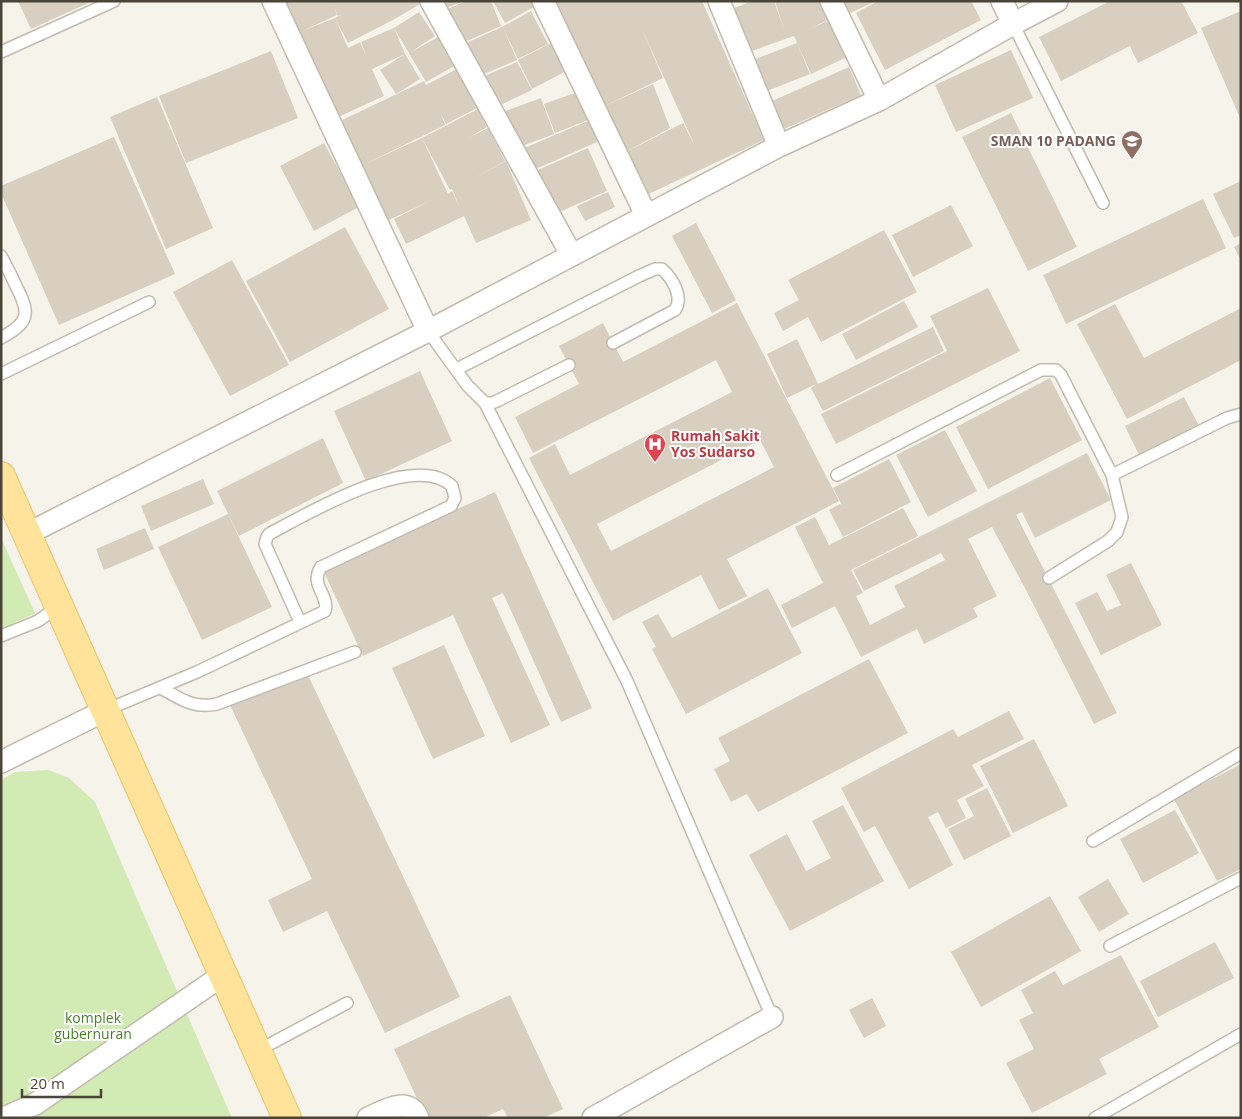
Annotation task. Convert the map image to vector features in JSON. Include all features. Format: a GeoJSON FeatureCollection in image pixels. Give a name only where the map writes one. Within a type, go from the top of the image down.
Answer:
{"type":"FeatureCollection","features":[{"type":"Feature","properties":{"kind":"main road"},"geometry":{"type":"LineString","coordinates":[[1,476],[287,1118]]}},
{"type":"Feature","properties":{"kind":"street"},"geometry":{"type":"LineString","coordinates":[[273,1],[428,331]]}},
{"type":"Feature","properties":{"kind":"street"},"geometry":{"type":"LineString","coordinates":[[431,1],[571,254]]}},
{"type":"Feature","properties":{"kind":"street"},"geometry":{"type":"LineString","coordinates":[[542,1],[646,215]]}},
{"type":"Feature","properties":{"kind":"street"},"geometry":{"type":"LineString","coordinates":[[719,1],[779,146]]}},
{"type":"Feature","properties":{"kind":"street"},"geometry":{"type":"LineString","coordinates":[[831,1],[879,100]]}},
{"type":"Feature","properties":{"kind":"street"},"geometry":{"type":"LineString","coordinates":[[1002,1],[1013,24]]}},
{"type":"Feature","properties":{"kind":"street"},"geometry":{"type":"LineString","coordinates":[[27,534],[428,331],[779,146],[879,100],[1057,1]]}},
{"type":"Feature","properties":{"kind":"street"},"geometry":{"type":"LineString","coordinates":[[1,762],[106,710]]}},
{"type":"Feature","properties":{"kind":"street"},"geometry":{"type":"LineString","coordinates":[[4,1118],[35,1104],[223,975]]}},
{"type":"Feature","properties":{"kind":"street"},"geometry":{"type":"LineString","coordinates":[[593,1118],[772,1017]]}},
{"type":"Feature","properties":{"kind":"street"},"geometry":{"type":"LineString","coordinates":[[368,1118],[406,1105],[413,1109],[418,1118]]}},
{"type":"Feature","properties":{"kind":"lane"},"geometry":{"type":"LineString","coordinates":[[1,52],[114,1]]}},
{"type":"Feature","properties":{"kind":"lane"},"geometry":{"type":"LineString","coordinates":[[1013,24],[1103,203]]}},
{"type":"Feature","properties":{"kind":"lane"},"geometry":{"type":"LineString","coordinates":[[1,256],[24,300],[26,310],[19,326],[1,338]]}},
{"type":"Feature","properties":{"kind":"lane"},"geometry":{"type":"LineString","coordinates":[[457,369],[639,276],[659,268],[662,269],[667,274],[679,298],[678,306],[675,310],[613,343]]}},
{"type":"Feature","properties":{"kind":"lane"},"geometry":{"type":"LineString","coordinates":[[1,374],[149,302]]}},
{"type":"Feature","properties":{"kind":"lane"},"geometry":{"type":"LineString","coordinates":[[428,331],[467,385],[484,403],[627,681],[772,1017]]}},
{"type":"Feature","properties":{"kind":"lane"},"geometry":{"type":"LineString","coordinates":[[484,403],[497,401],[569,365]]}},
{"type":"Feature","properties":{"kind":"lane"},"geometry":{"type":"LineString","coordinates":[[837,475],[1041,370],[1056,370],[1061,375],[1112,475],[1122,518],[1117,532],[1108,541],[1049,578]]}},
{"type":"Feature","properties":{"kind":"lane"},"geometry":{"type":"LineString","coordinates":[[1112,475],[1226,418],[1241,414]]}},
{"type":"Feature","properties":{"kind":"lane"},"geometry":{"type":"LineString","coordinates":[[106,710],[197,672],[327,609],[317,582],[317,575],[321,567],[451,506],[455,498],[452,486],[437,478],[416,475],[396,478],[361,489],[338,499],[269,534],[265,544],[300,622]]}},
{"type":"Feature","properties":{"kind":"lane"},"geometry":{"type":"LineString","coordinates":[[1,636],[38,621],[59,606]]}},
{"type":"Feature","properties":{"kind":"lane"},"geometry":{"type":"LineString","coordinates":[[161,688],[191,704],[198,706],[217,704],[355,652]]}},
{"type":"Feature","properties":{"kind":"lane"},"geometry":{"type":"LineString","coordinates":[[1094,841],[1241,753]]}},
{"type":"Feature","properties":{"kind":"lane"},"geometry":{"type":"LineString","coordinates":[[1110,946],[1241,878]]}},
{"type":"Feature","properties":{"kind":"lane"},"geometry":{"type":"LineString","coordinates":[[257,1050],[347,1003]]}},
{"type":"Feature","properties":{"kind":"lane"},"geometry":{"type":"LineString","coordinates":[[1095,1118],[1241,1034]]}},
{"type":"Feature","properties":{"kind":"green space"},"geometry":{"type":"Polygon","coordinates":[[[1,538],[35,613],[1,629],[1,538]]]}},
{"type":"Feature","properties":{"kind":"green space","name":"komplek gubernuran"},"geometry":{"type":"Polygon","coordinates":[[[48,770],[69,778],[95,802],[232,1118],[1,1118],[1,780],[15,772],[48,770]]]}},
{"type":"Feature","properties":{"kind":"building"},"geometry":{"type":"Polygon","coordinates":[[[18,1],[93,1],[31,29],[18,1]]]}},
{"type":"Feature","properties":{"kind":"building"},"geometry":{"type":"Polygon","coordinates":[[[276,1],[425,1],[348,43],[335,18],[348,48],[360,42],[366,55],[361,42],[394,28],[405,54],[372,69],[384,96],[334,119],[310,65],[315,62],[304,66],[276,1]],[[333,5],[337,15],[302,31],[335,18],[345,13],[338,16],[333,5]]]}},
{"type":"Feature","properties":{"kind":"building"},"geometry":{"type":"Polygon","coordinates":[[[438,1],[463,1],[442,10],[438,1]]]}},
{"type":"Feature","properties":{"kind":"building"},"geometry":{"type":"Polygon","coordinates":[[[466,1],[491,1],[501,26],[460,44],[445,10],[466,1]]]}},
{"type":"Feature","properties":{"kind":"building"},"geometry":{"type":"Polygon","coordinates":[[[493,1],[537,1],[539,4],[505,23],[493,1]]]}},
{"type":"Feature","properties":{"kind":"building"},"geometry":{"type":"Polygon","coordinates":[[[554,1],[702,1],[764,140],[640,198],[620,155],[683,123],[695,146],[641,27],[663,78],[600,108],[554,1]]]}},
{"type":"Feature","properties":{"kind":"building"},"geometry":{"type":"Polygon","coordinates":[[[752,1],[774,1],[784,29],[775,1],[821,1],[828,20],[809,29],[830,20],[847,57],[811,74],[794,36],[746,53],[732,9],[752,1]]]}},
{"type":"Feature","properties":{"kind":"building"},"geometry":{"type":"Polygon","coordinates":[[[842,1],[876,1],[848,14],[842,1]]]}},
{"type":"Feature","properties":{"kind":"building"},"geometry":{"type":"Polygon","coordinates":[[[878,1],[971,1],[981,20],[885,70],[856,13],[878,1]]]}},
{"type":"Feature","properties":{"kind":"building"},"geometry":{"type":"Polygon","coordinates":[[[1110,1],[1181,1],[1198,33],[1138,63],[1130,46],[1061,81],[1039,37],[1110,1]]]}},
{"type":"Feature","properties":{"kind":"building"},"geometry":{"type":"Polygon","coordinates":[[[531,11],[548,44],[518,59],[504,30],[517,60],[479,76],[464,44],[502,27],[531,11]]]}},
{"type":"Feature","properties":{"kind":"building"},"geometry":{"type":"Polygon","coordinates":[[[1241,11],[1241,120],[1201,28],[1241,11]]]}},
{"type":"Feature","properties":{"kind":"building"},"geometry":{"type":"Polygon","coordinates":[[[419,12],[435,36],[411,52],[440,36],[456,65],[426,82],[394,28],[419,12]]]}},
{"type":"Feature","properties":{"kind":"building"},"geometry":{"type":"Polygon","coordinates":[[[557,40],[572,68],[532,89],[518,60],[557,40]]]}},
{"type":"Feature","properties":{"kind":"building"},"geometry":{"type":"Polygon","coordinates":[[[797,43],[810,74],[762,93],[750,61],[797,43]]]}},
{"type":"Feature","properties":{"kind":"building"},"geometry":{"type":"Polygon","coordinates":[[[1011,50],[1033,98],[956,132],[935,85],[1011,50]]]}},
{"type":"Feature","properties":{"kind":"building"},"geometry":{"type":"Polygon","coordinates":[[[271,51],[298,118],[186,163],[159,96],[271,51]]]}},
{"type":"Feature","properties":{"kind":"building"},"geometry":{"type":"Polygon","coordinates":[[[405,54],[420,79],[396,94],[380,70],[405,54]]]}},
{"type":"Feature","properties":{"kind":"building"},"geometry":{"type":"Polygon","coordinates":[[[517,62],[532,90],[494,108],[480,78],[517,62]]]}},
{"type":"Feature","properties":{"kind":"building"},"geometry":{"type":"Polygon","coordinates":[[[849,67],[861,95],[784,129],[772,101],[849,67]]]}},
{"type":"Feature","properties":{"kind":"building"},"geometry":{"type":"Polygon","coordinates":[[[457,69],[477,108],[446,124],[441,114],[445,125],[365,164],[422,138],[478,109],[487,127],[468,138],[488,128],[505,161],[474,178],[506,161],[531,220],[476,243],[464,216],[406,244],[394,219],[430,201],[380,224],[334,124],[424,81],[426,85],[457,69]],[[422,138],[448,194],[452,191],[461,210],[452,189],[450,190],[422,138]]]}},
{"type":"Feature","properties":{"kind":"building"},"geometry":{"type":"Polygon","coordinates":[[[653,84],[670,128],[620,155],[600,108],[653,84]]]}},
{"type":"Feature","properties":{"kind":"building"},"geometry":{"type":"Polygon","coordinates":[[[583,90],[595,117],[555,133],[544,104],[583,90]]]}},
{"type":"Feature","properties":{"kind":"building"},"geometry":{"type":"Polygon","coordinates":[[[157,97],[213,228],[166,249],[110,117],[157,97]]]}},
{"type":"Feature","properties":{"kind":"building"},"geometry":{"type":"Polygon","coordinates":[[[541,98],[554,134],[514,149],[500,113],[541,98]]]}},
{"type":"Feature","properties":{"kind":"building"},"geometry":{"type":"Polygon","coordinates":[[[1011,113],[1077,247],[1028,271],[962,137],[1011,113]]]}},
{"type":"Feature","properties":{"kind":"building"},"geometry":{"type":"Polygon","coordinates":[[[595,118],[604,139],[531,171],[522,149],[595,118]]]}},
{"type":"Feature","properties":{"kind":"building"},"geometry":{"type":"Polygon","coordinates":[[[114,137],[175,274],[59,325],[1,193],[1,186],[114,137]]]}},
{"type":"Feature","properties":{"kind":"building"},"geometry":{"type":"Polygon","coordinates":[[[324,143],[359,207],[314,231],[280,166],[324,143]]]}},
{"type":"Feature","properties":{"kind":"building"},"geometry":{"type":"Polygon","coordinates":[[[588,148],[607,191],[557,213],[538,170],[588,148]]]}},
{"type":"Feature","properties":{"kind":"building"},"geometry":{"type":"Polygon","coordinates":[[[1241,181],[1241,235],[1234,238],[1213,194],[1241,181]]]}},
{"type":"Feature","properties":{"kind":"building"},"geometry":{"type":"Polygon","coordinates":[[[608,192],[615,207],[585,221],[577,206],[608,192]]]}},
{"type":"Feature","properties":{"kind":"building"},"geometry":{"type":"Polygon","coordinates":[[[1203,199],[1226,248],[1066,324],[1043,275],[1203,199]]]}},
{"type":"Feature","properties":{"kind":"building"},"geometry":{"type":"Polygon","coordinates":[[[951,205],[973,246],[913,277],[892,235],[951,205]]]}},
{"type":"Feature","properties":{"kind":"building"},"geometry":{"type":"Polygon","coordinates":[[[696,223],[736,300],[712,313],[672,236],[696,223]]]}},
{"type":"Feature","properties":{"kind":"building"},"geometry":{"type":"Polygon","coordinates":[[[345,227],[389,309],[290,362],[246,281],[345,227]]]}},
{"type":"Feature","properties":{"kind":"building"},"geometry":{"type":"Polygon","coordinates":[[[884,230],[917,292],[821,342],[808,317],[783,331],[774,313],[799,300],[788,280],[884,230]]]}},
{"type":"Feature","properties":{"kind":"building"},"geometry":{"type":"Polygon","coordinates":[[[1241,243],[1241,260],[1234,247],[1241,243]]]}},
{"type":"Feature","properties":{"kind":"building"},"geometry":{"type":"Polygon","coordinates":[[[232,260],[289,365],[230,396],[173,292],[232,260]]]}},
{"type":"Feature","properties":{"kind":"building"},"geometry":{"type":"Polygon","coordinates":[[[988,288],[1020,351],[836,444],[821,414],[947,351],[930,316],[988,288]]]}},
{"type":"Feature","properties":{"kind":"building"},"geometry":{"type":"Polygon","coordinates":[[[904,301],[918,327],[856,360],[842,334],[904,301]]]}},
{"type":"Feature","properties":{"kind":"building","name":"Rumah Sakit Yos Sudarso"},"geometry":{"type":"Polygon","coordinates":[[[737,303],[839,501],[727,559],[747,596],[719,610],[701,575],[613,621],[529,458],[555,444],[570,475],[732,392],[716,360],[533,453],[515,417],[579,384],[559,346],[603,323],[623,362],[737,303]],[[760,440],[597,524],[611,551],[774,467],[760,440]]]}},
{"type":"Feature","properties":{"kind":"building"},"geometry":{"type":"Polygon","coordinates":[[[1115,304],[1144,358],[1241,308],[1241,360],[1127,419],[1077,324],[1115,304]]]}},
{"type":"Feature","properties":{"kind":"building"},"geometry":{"type":"Polygon","coordinates":[[[933,327],[944,351],[823,411],[811,388],[816,384],[787,398],[767,354],[797,339],[818,384],[933,327]]]}},
{"type":"Feature","properties":{"kind":"building"},"geometry":{"type":"Polygon","coordinates":[[[420,371],[452,441],[366,481],[334,411],[420,371]]]}},
{"type":"Feature","properties":{"kind":"building"},"geometry":{"type":"Polygon","coordinates":[[[1050,378],[1082,440],[988,489],[956,427],[1050,378]]]}},
{"type":"Feature","properties":{"kind":"building"},"geometry":{"type":"Polygon","coordinates":[[[1184,397],[1199,426],[1139,455],[1125,426],[1184,397]]]}},
{"type":"Feature","properties":{"kind":"building"},"geometry":{"type":"Polygon","coordinates":[[[945,430],[977,491],[928,517],[896,455],[945,430]]]}},
{"type":"Feature","properties":{"kind":"building"},"geometry":{"type":"Polygon","coordinates":[[[323,438],[343,483],[239,536],[217,491],[323,438]]]}},
{"type":"Feature","properties":{"kind":"building"},"geometry":{"type":"Polygon","coordinates":[[[1087,453],[1111,500],[1035,538],[1022,512],[1016,515],[1117,713],[1094,724],[992,527],[968,539],[997,596],[973,608],[978,617],[924,644],[917,629],[861,657],[835,606],[792,628],[781,605],[823,583],[795,527],[815,517],[829,545],[903,508],[918,536],[851,570],[863,593],[856,596],[870,625],[905,607],[894,586],[945,560],[941,553],[864,591],[853,570],[1087,453]]]}},
{"type":"Feature","properties":{"kind":"building"},"geometry":{"type":"Polygon","coordinates":[[[889,459],[911,502],[843,537],[829,510],[840,504],[842,505],[833,488],[889,459]]]}},
{"type":"Feature","properties":{"kind":"building"},"geometry":{"type":"Polygon","coordinates":[[[203,479],[214,504],[151,531],[141,506],[203,479]]]}},
{"type":"Feature","properties":{"kind":"building"},"geometry":{"type":"Polygon","coordinates":[[[495,492],[592,708],[561,722],[503,593],[492,598],[550,725],[511,743],[453,615],[363,656],[323,570],[495,492]]]}},
{"type":"Feature","properties":{"kind":"building"},"geometry":{"type":"Polygon","coordinates":[[[228,514],[272,607],[202,640],[158,547],[228,514]]]}},
{"type":"Feature","properties":{"kind":"building"},"geometry":{"type":"Polygon","coordinates":[[[145,528],[154,549],[104,570],[96,549],[145,528]]]}},
{"type":"Feature","properties":{"kind":"building"},"geometry":{"type":"Polygon","coordinates":[[[1131,563],[1162,625],[1101,655],[1075,603],[1097,592],[1107,611],[1121,605],[1106,575],[1131,563]]]}},
{"type":"Feature","properties":{"kind":"building"},"geometry":{"type":"Polygon","coordinates":[[[768,588],[802,653],[686,714],[652,649],[656,647],[642,622],[658,614],[672,638],[768,588]]]}},
{"type":"Feature","properties":{"kind":"building"},"geometry":{"type":"Polygon","coordinates":[[[444,645],[485,736],[433,759],[392,668],[444,645]]]}},
{"type":"Feature","properties":{"kind":"building"},"geometry":{"type":"Polygon","coordinates":[[[869,659],[908,733],[758,812],[747,794],[731,802],[714,769],[730,761],[718,738],[869,659]]]}},
{"type":"Feature","properties":{"kind":"building"},"geometry":{"type":"Polygon","coordinates":[[[307,673],[460,997],[385,1033],[327,911],[283,932],[268,900],[312,879],[230,705],[307,673]]]}},
{"type":"Feature","properties":{"kind":"building"},"geometry":{"type":"Polygon","coordinates":[[[1009,711],[1024,739],[972,765],[984,786],[957,800],[966,818],[946,828],[938,812],[928,817],[953,865],[909,889],[875,826],[864,832],[841,788],[953,729],[958,737],[1009,711]]]}},
{"type":"Feature","properties":{"kind":"building"},"geometry":{"type":"Polygon","coordinates":[[[1034,739],[1068,806],[1013,833],[980,766],[1034,739]]]}},
{"type":"Feature","properties":{"kind":"building"},"geometry":{"type":"Polygon","coordinates":[[[1241,764],[1241,869],[1217,881],[1174,799],[1241,764]]]}},
{"type":"Feature","properties":{"kind":"building"},"geometry":{"type":"Polygon","coordinates":[[[987,788],[1011,836],[964,860],[948,829],[974,816],[965,799],[987,788]]]}},
{"type":"Feature","properties":{"kind":"building"},"geometry":{"type":"Polygon","coordinates":[[[843,805],[884,881],[790,931],[749,855],[787,834],[806,871],[831,858],[812,821],[843,805]]]}},
{"type":"Feature","properties":{"kind":"building"},"geometry":{"type":"Polygon","coordinates":[[[1175,810],[1199,853],[1143,883],[1120,839],[1175,810]]]}},
{"type":"Feature","properties":{"kind":"building"},"geometry":{"type":"Polygon","coordinates":[[[1108,879],[1129,914],[1099,932],[1078,897],[1108,879]]]}},
{"type":"Feature","properties":{"kind":"building"},"geometry":{"type":"Polygon","coordinates":[[[1050,896],[1081,951],[981,1007],[951,952],[1050,896]]]}},
{"type":"Feature","properties":{"kind":"building"},"geometry":{"type":"Polygon","coordinates":[[[1215,942],[1234,978],[1158,1017],[1140,981],[1215,942]]]}},
{"type":"Feature","properties":{"kind":"building"},"geometry":{"type":"Polygon","coordinates":[[[1121,955],[1159,1027],[1099,1059],[1107,1074],[1032,1113],[1006,1063],[1034,1049],[1019,1020],[1033,1013],[1021,990],[1055,971],[1063,985],[1121,955]]]}},
{"type":"Feature","properties":{"kind":"building"},"geometry":{"type":"Polygon","coordinates":[[[510,995],[563,1109],[543,1118],[508,1118],[503,1109],[483,1118],[426,1118],[394,1049],[510,995]]]}},
{"type":"Feature","properties":{"kind":"building"},"geometry":{"type":"Polygon","coordinates":[[[872,998],[886,1026],[864,1038],[849,1010],[872,998]]]}},
{"type":"Feature","properties":{"kind":"place","name":"SMAN 10 PADANG"},"geometry":{"type":"Point","coordinates":[1132,160]}},
{"type":"Feature","properties":{"kind":"place","name":"Rumah Sakit Yos Sudarso"},"geometry":{"type":"Point","coordinates":[655,463]}}]}
